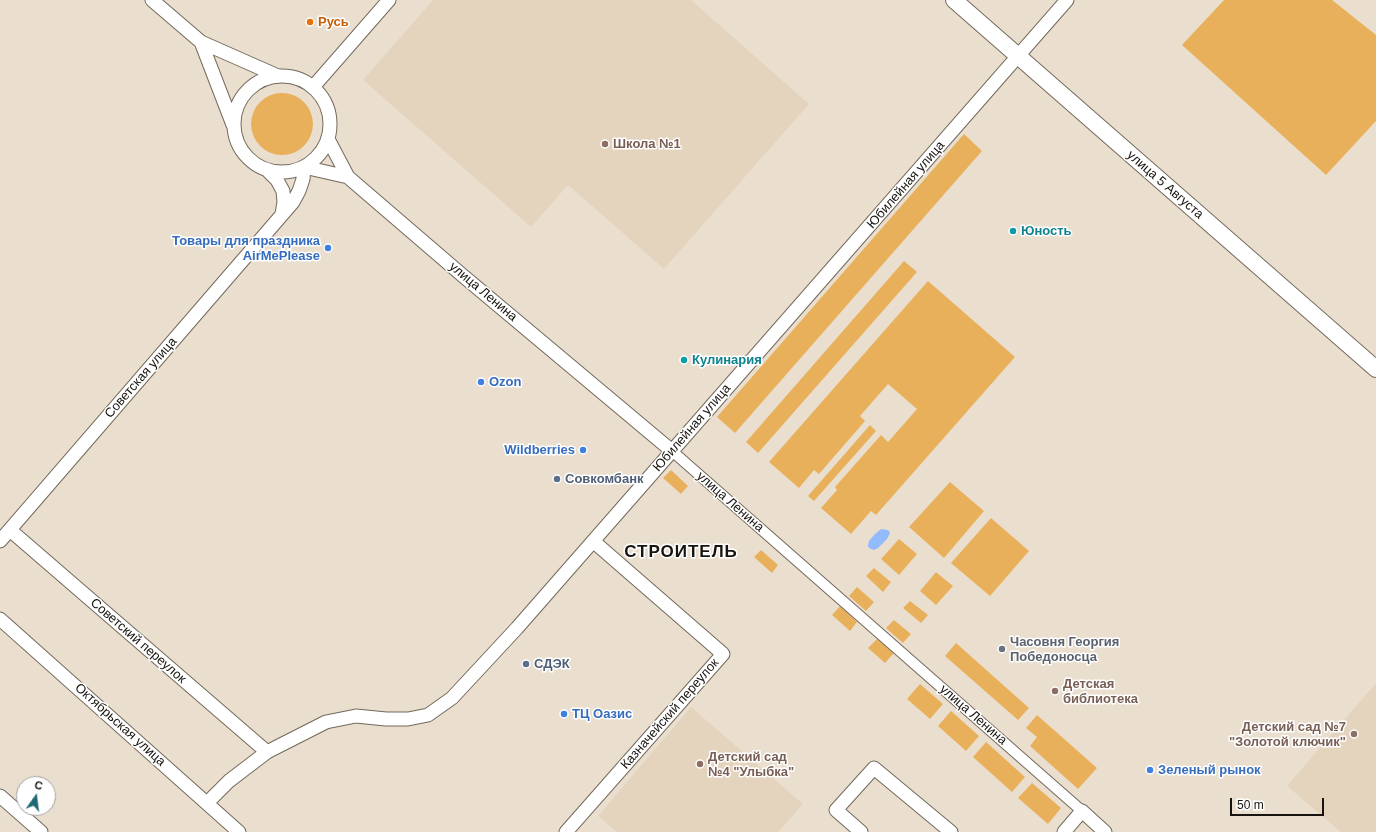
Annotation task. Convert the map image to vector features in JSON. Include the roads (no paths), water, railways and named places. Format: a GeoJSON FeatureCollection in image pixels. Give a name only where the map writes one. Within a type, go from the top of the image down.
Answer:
{"type":"FeatureCollection","features":[{"type":"Feature","properties":{"kind":"street"},"geometry":{"type":"LineString","coordinates":[[152,0],[202,42],[278,76],[297,78],[313,87],[325,102],[330,120],[328,138],[319,155],[304,167],[286,172],[267,170]]}},
{"type":"Feature","properties":{"kind":"street"},"geometry":{"type":"LineString","coordinates":[[313,87],[389,0]]}},
{"type":"Feature","properties":{"kind":"street","name":"улица 5 Августа"},"geometry":{"type":"LineString","coordinates":[[954,0],[1376,369]]}},
{"type":"Feature","properties":{"kind":"street","name":"Юбилейная улица"},"geometry":{"type":"LineString","coordinates":[[207,803],[228,781],[267,752],[326,722],[356,716],[386,719],[408,719],[428,715],[452,698],[593,541],[1067,0]]}},
{"type":"Feature","properties":{"kind":"street"},"geometry":{"type":"LineString","coordinates":[[202,42],[234,127],[239,146],[250,161],[267,170],[277,180],[283,191],[284,202],[282,214]]}},
{"type":"Feature","properties":{"kind":"street"},"geometry":{"type":"LineString","coordinates":[[234,127],[236,109],[245,92],[260,81],[278,76]]}},
{"type":"Feature","properties":{"kind":"street"},"geometry":{"type":"LineString","coordinates":[[328,138],[348,177]]}},
{"type":"Feature","properties":{"kind":"street"},"geometry":{"type":"LineString","coordinates":[[304,167],[348,177]]}},
{"type":"Feature","properties":{"kind":"street","name":"Советская улица"},"geometry":{"type":"LineString","coordinates":[[0,541],[293,202],[303,179],[304,167]]}},
{"type":"Feature","properties":{"kind":"street","name":"улица Ленина"},"geometry":{"type":"LineString","coordinates":[[348,177],[672,451],[1106,832]]}},
{"type":"Feature","properties":{"kind":"street","name":"Советский переулок"},"geometry":{"type":"LineString","coordinates":[[10,530],[267,752]]}},
{"type":"Feature","properties":{"kind":"street","name":"Казначейский переулок"},"geometry":{"type":"LineString","coordinates":[[566,832],[723,654],[593,541]]}},
{"type":"Feature","properties":{"kind":"street","name":"Октябрьская улица"},"geometry":{"type":"LineString","coordinates":[[0,619],[239,832]]}},
{"type":"Feature","properties":{"kind":"street"},"geometry":{"type":"LineString","coordinates":[[861,832],[836,810],[874,768],[951,832]]}},
{"type":"Feature","properties":{"kind":"street"},"geometry":{"type":"LineString","coordinates":[[0,796],[41,832]]}},
{"type":"Feature","properties":{"kind":"street"},"geometry":{"type":"LineString","coordinates":[[1064,832],[1082,811]]}},
{"type":"Feature","properties":{"kind":"water"},"geometry":{"type":"Polygon","coordinates":[[[881,529],[888,530],[890,533],[887,539],[874,550],[869,548],[869,541],[881,529]]]}},
{"type":"Feature","properties":{"kind":"place","name":"Русь"},"geometry":{"type":"Point","coordinates":[310,22]}},
{"type":"Feature","properties":{"kind":"place","name":"Школа №1"},"geometry":{"type":"Point","coordinates":[605,144]}},
{"type":"Feature","properties":{"kind":"place","name":"Юность"},"geometry":{"type":"Point","coordinates":[1013,231]}},
{"type":"Feature","properties":{"kind":"place","name":"Товары для праздника AirMePlease"},"geometry":{"type":"Point","coordinates":[328,248]}},
{"type":"Feature","properties":{"kind":"place","name":"Кулинария"},"geometry":{"type":"Point","coordinates":[684,360]}},
{"type":"Feature","properties":{"kind":"place","name":"Ozon"},"geometry":{"type":"Point","coordinates":[481,382]}},
{"type":"Feature","properties":{"kind":"place","name":"Wildberries"},"geometry":{"type":"Point","coordinates":[583,450]}},
{"type":"Feature","properties":{"kind":"place","name":"Совкомбанк"},"geometry":{"type":"Point","coordinates":[557,479]}},
{"type":"Feature","properties":{"kind":"place","name":"Часовня Георгия Победоносца"},"geometry":{"type":"Point","coordinates":[1002,649]}},
{"type":"Feature","properties":{"kind":"place","name":"СДЭК"},"geometry":{"type":"Point","coordinates":[526,664]}},
{"type":"Feature","properties":{"kind":"place","name":"Детская библиотека"},"geometry":{"type":"Point","coordinates":[1055,691]}},
{"type":"Feature","properties":{"kind":"place","name":"ТЦ Оазис"},"geometry":{"type":"Point","coordinates":[564,714]}},
{"type":"Feature","properties":{"kind":"place","name":"Детский сад №7 \"Золотой ключик\""},"geometry":{"type":"Point","coordinates":[1354,734]}},
{"type":"Feature","properties":{"kind":"place","name":"Детский сад №4 \"Улыбка\""},"geometry":{"type":"Point","coordinates":[700,764]}},
{"type":"Feature","properties":{"kind":"place","name":"Зеленый рынок"},"geometry":{"type":"Point","coordinates":[1150,770]}},
{"type":"Feature","properties":{"kind":"district","name":"СТРОИТЕЛЬ"},"geometry":{"type":"Point","coordinates":[681,552]}}]}
